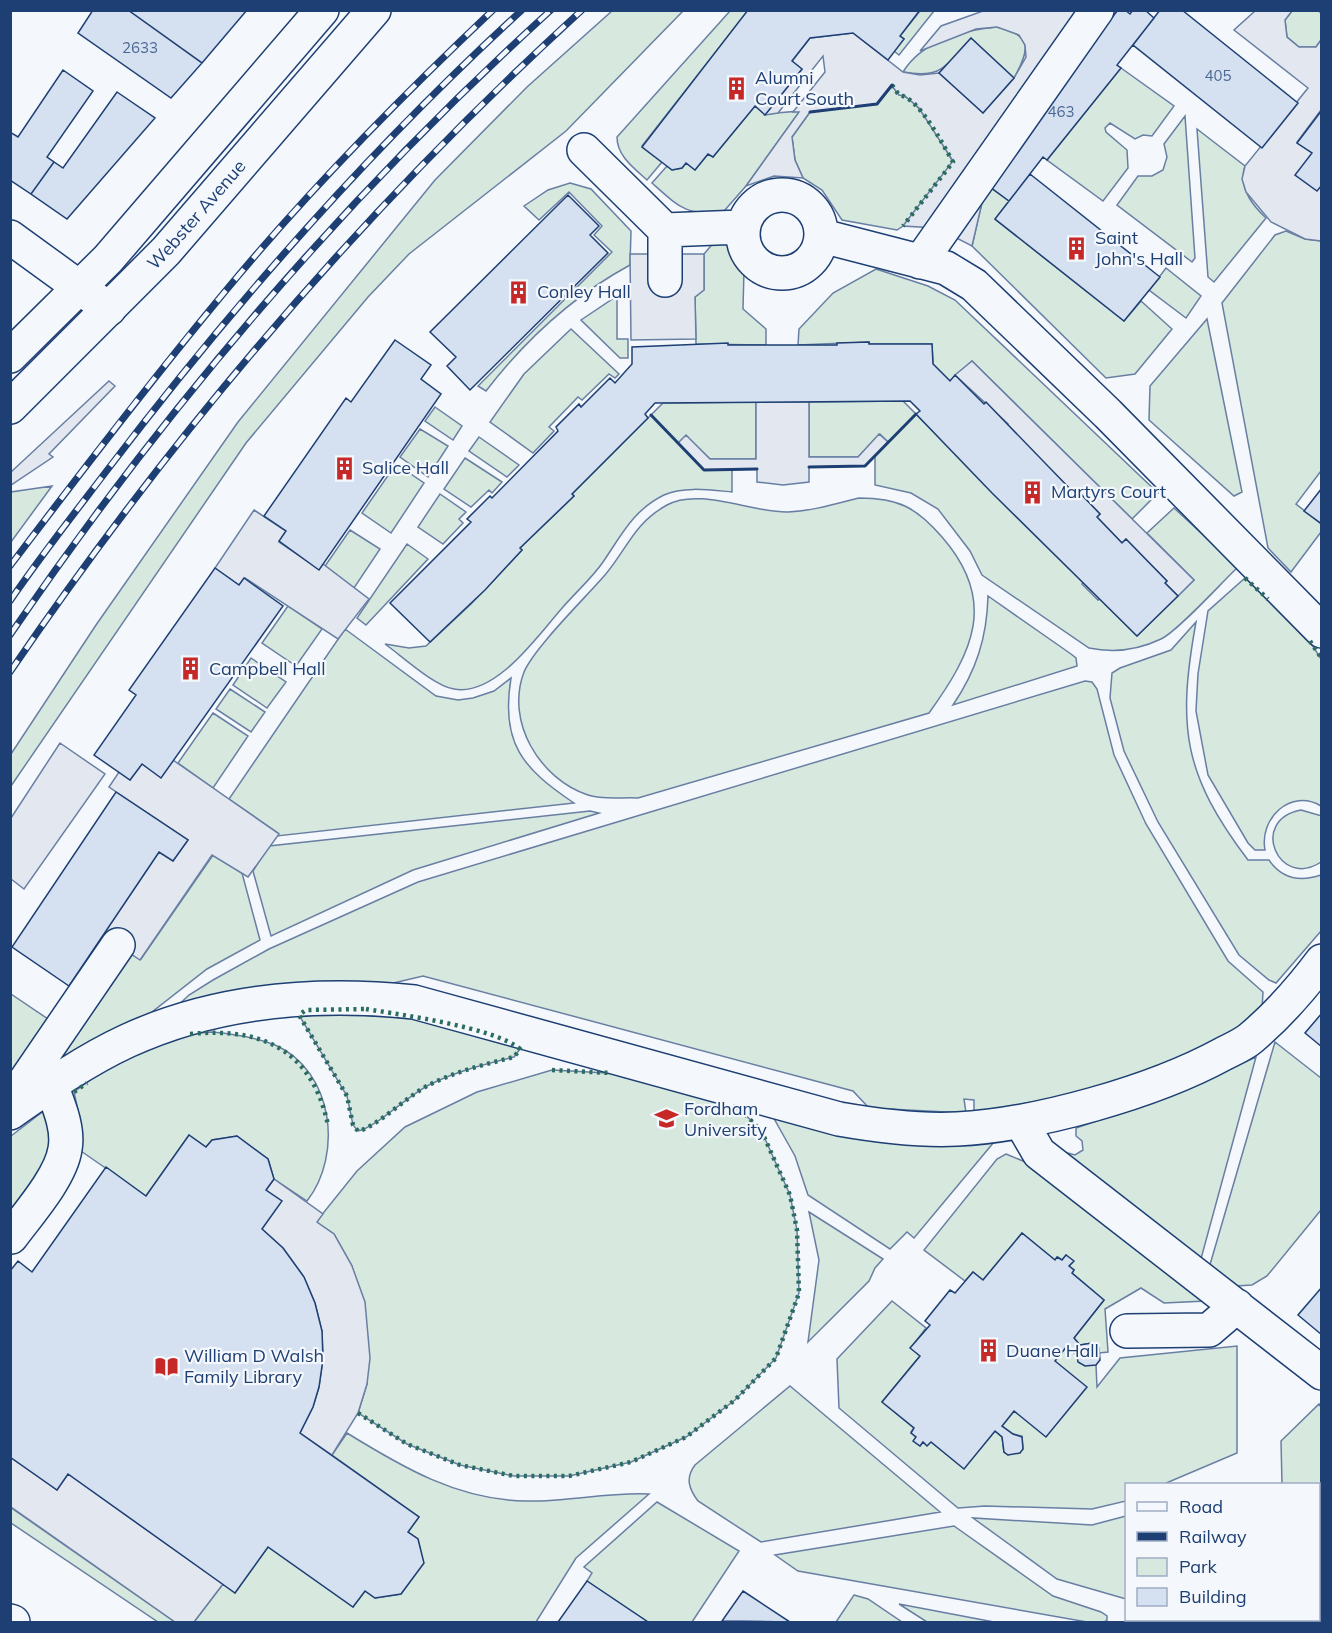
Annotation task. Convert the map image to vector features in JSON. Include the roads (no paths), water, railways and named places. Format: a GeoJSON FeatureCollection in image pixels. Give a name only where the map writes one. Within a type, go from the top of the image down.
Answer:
{"type":"FeatureCollection","features":[{"type":"Feature","properties":{"kind":"main road"},"geometry":{"type":"LineString","coordinates":[[10,356],[81,289],[322,10]]}},
{"type":"Feature","properties":{"kind":"main road","name":"Webster Avenue"},"geometry":{"type":"LineString","coordinates":[[10,407],[166,252],[374,10]]}},
{"type":"Feature","properties":{"kind":"main road"},"geometry":{"type":"LineString","coordinates":[[920,262],[1098,10]]}},
{"type":"Feature","properties":{"kind":"main road"},"geometry":{"type":"LineString","coordinates":[[585,150],[665,230],[665,280]]}},
{"type":"Feature","properties":{"kind":"main road"},"geometry":{"type":"LineString","coordinates":[[777,194],[790,195],[803,200],[817,215],[822,236],[819,249],[808,264],[797,271],[778,273],[765,270],[749,256],[743,243],[741,227],[753,207],[763,199],[777,194]]}},
{"type":"Feature","properties":{"kind":"main road"},"geometry":{"type":"LineString","coordinates":[[665,230],[741,227]]}},
{"type":"Feature","properties":{"kind":"main road"},"geometry":{"type":"LineString","coordinates":[[822,236],[946,268],[974,285],[1108,414],[1322,631]]}},
{"type":"Feature","properties":{"kind":"main road"},"geometry":{"type":"LineString","coordinates":[[10,237],[109,309]]}},
{"type":"Feature","properties":{"kind":"main road"},"geometry":{"type":"LineString","coordinates":[[10,1104],[118,945]]}},
{"type":"Feature","properties":{"kind":"main road"},"geometry":{"type":"LineString","coordinates":[[10,1113],[51,1085],[126,1041],[198,1016],[230,1007],[294,999],[365,997],[414,1002],[839,1119],[894,1129],[957,1129],[1021,1122],[1118,1096],[1186,1074],[1249,1040],[1301,989],[1322,961]]}},
{"type":"Feature","properties":{"kind":"main road"},"geometry":{"type":"LineString","coordinates":[[11,1237],[57,1172],[65,1149],[61,1111],[51,1085]]}},
{"type":"Feature","properties":{"kind":"main road"},"geometry":{"type":"LineString","coordinates":[[1021,1122],[1039,1153],[1322,1373]]}},
{"type":"Feature","properties":{"kind":"main road"},"geometry":{"type":"LineString","coordinates":[[1127,1330],[1209,1330],[1237,1306]]}},
{"type":"Feature","properties":{"kind":"railway"},"geometry":{"type":"LineString","coordinates":[[10,566],[151,383],[268,241],[361,140],[493,10]]}},
{"type":"Feature","properties":{"kind":"railway"},"geometry":{"type":"LineString","coordinates":[[10,601],[153,411],[252,290],[356,174],[465,63],[522,10]]}},
{"type":"Feature","properties":{"kind":"railway"},"geometry":{"type":"LineString","coordinates":[[10,635],[131,468],[262,307],[402,154],[551,10]]}},
{"type":"Feature","properties":{"kind":"railway"},"geometry":{"type":"LineString","coordinates":[[10,672],[73,582],[139,494],[277,324],[425,163],[502,85],[582,10]]}},
{"type":"Feature","properties":{"kind":"place","name":"Alumni Court South"},"geometry":{"type":"Point","coordinates":[737,88]}},
{"type":"Feature","properties":{"kind":"place","name":"Saint John's Hall"},"geometry":{"type":"Point","coordinates":[1077,248]}},
{"type":"Feature","properties":{"kind":"place","name":"Conley Hall"},"geometry":{"type":"Point","coordinates":[519,292]}},
{"type":"Feature","properties":{"kind":"place","name":"Salice Hall"},"geometry":{"type":"Point","coordinates":[344,468]}},
{"type":"Feature","properties":{"kind":"place","name":"Martyrs Court"},"geometry":{"type":"Point","coordinates":[1033,492]}},
{"type":"Feature","properties":{"kind":"place","name":"Campbell Hall"},"geometry":{"type":"Point","coordinates":[191,669]}},
{"type":"Feature","properties":{"kind":"place","name":"Fordham University"},"geometry":{"type":"Point","coordinates":[666,1119]}},
{"type":"Feature","properties":{"kind":"place","name":"Duane Hall"},"geometry":{"type":"Point","coordinates":[988,1351]}},
{"type":"Feature","properties":{"kind":"place","name":"William D Walsh Family Library"},"geometry":{"type":"Point","coordinates":[166,1366]}}]}
